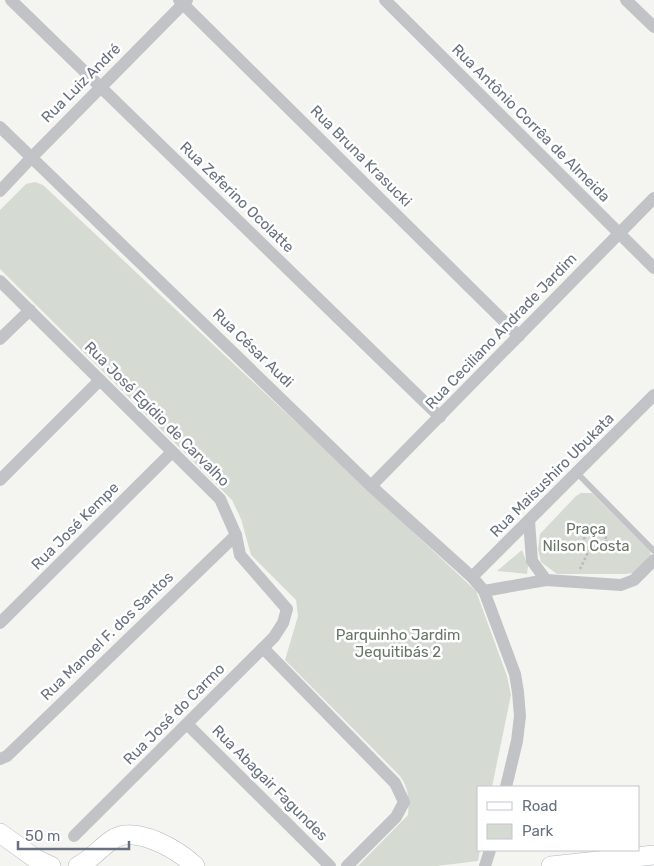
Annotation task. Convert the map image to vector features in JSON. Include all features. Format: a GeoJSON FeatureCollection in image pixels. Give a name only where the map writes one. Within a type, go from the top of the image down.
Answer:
{"type":"FeatureCollection","features":[{"type":"Feature","properties":{"kind":"main road"},"geometry":{"type":"LineString","coordinates":[[0,833],[36,859],[51,866]]}},
{"type":"Feature","properties":{"kind":"main road"},"geometry":{"type":"LineString","coordinates":[[78,866],[93,858],[115,838],[126,835],[146,838],[172,849],[195,866]]}},
{"type":"Feature","properties":{"kind":"main road"},"geometry":{"type":"LineString","coordinates":[[146,838],[168,856],[175,866]]}},
{"type":"Feature","properties":{"kind":"main road"},"geometry":{"type":"LineString","coordinates":[[551,866],[654,855]]}},
{"type":"Feature","properties":{"kind":"street","name":"Rua Zeferino Ocolatte"},"geometry":{"type":"LineString","coordinates":[[11,0],[440,417]]}},
{"type":"Feature","properties":{"kind":"street","name":"Rua Antônio Corrêa de Almeida"},"geometry":{"type":"LineString","coordinates":[[385,0],[654,268]]}},
{"type":"Feature","properties":{"kind":"street"},"geometry":{"type":"LineString","coordinates":[[626,0],[654,27]]}},
{"type":"Feature","properties":{"kind":"street","name":"Rua Luiz André"},"geometry":{"type":"LineString","coordinates":[[0,191],[183,1]]}},
{"type":"Feature","properties":{"kind":"street","name":"Rua Bruna Krasucki"},"geometry":{"type":"LineString","coordinates":[[183,1],[519,336]]}},
{"type":"Feature","properties":{"kind":"street","name":"Rua César Audi"},"geometry":{"type":"LineString","coordinates":[[0,127],[371,486],[472,577],[484,591]]}},
{"type":"Feature","properties":{"kind":"street","name":"Rua Ceciliano Andrade Jardim"},"geometry":{"type":"LineString","coordinates":[[371,486],[654,198]]}},
{"type":"Feature","properties":{"kind":"street","name":"Rua José Egídio de Carvalho"},"geometry":{"type":"LineString","coordinates":[[0,280],[220,499],[236,535],[240,555],[286,609]]}},
{"type":"Feature","properties":{"kind":"street"},"geometry":{"type":"LineString","coordinates":[[0,339],[30,310]]}},
{"type":"Feature","properties":{"kind":"street"},"geometry":{"type":"LineString","coordinates":[[0,480],[100,380]]}},
{"type":"Feature","properties":{"kind":"street","name":"Rua Maisushiro Ubukata"},"geometry":{"type":"LineString","coordinates":[[472,577],[654,395]]}},
{"type":"Feature","properties":{"kind":"street","name":"Rua José Kempe"},"geometry":{"type":"LineString","coordinates":[[0,623],[172,452]]}},
{"type":"Feature","properties":{"kind":"street"},"geometry":{"type":"LineString","coordinates":[[529,521],[532,561],[546,580]]}},
{"type":"Feature","properties":{"kind":"street","name":"Rua Manoel F. dos Santos"},"geometry":{"type":"LineString","coordinates":[[0,759],[7,756],[236,535]]}},
{"type":"Feature","properties":{"kind":"street"},"geometry":{"type":"LineString","coordinates":[[506,786],[519,724],[518,692],[515,674],[484,591],[546,580],[628,584],[654,560]]}},
{"type":"Feature","properties":{"kind":"street","name":"Rua José do Carmo"},"geometry":{"type":"LineString","coordinates":[[74,836],[274,637],[283,622],[286,609]]}},
{"type":"Feature","properties":{"kind":"street"},"geometry":{"type":"LineString","coordinates":[[263,648],[395,783],[404,802],[396,818],[347,866]]}},
{"type":"Feature","properties":{"kind":"street","name":"Rua Abagair Fagundes"},"geometry":{"type":"LineString","coordinates":[[187,724],[330,866]]}},
{"type":"Feature","properties":{"kind":"street"},"geometry":{"type":"LineString","coordinates":[[486,866],[490,851]]}},
{"type":"Feature","properties":{"kind":"lane"},"geometry":{"type":"LineString","coordinates":[[577,473],[654,551]]}},
{"type":"Feature","properties":{"kind":"path"},"geometry":{"type":"LineString","coordinates":[[593,529],[601,531],[606,538],[604,546],[598,551],[589,550],[584,543],[586,534],[593,529]]}},
{"type":"Feature","properties":{"kind":"path"},"geometry":{"type":"LineString","coordinates":[[575,582],[589,550]]}},
{"type":"Feature","properties":{"kind":"green space","name":"Parquinho Jardim Jequitibás 2"},"geometry":{"type":"Polygon","coordinates":[[[35,182],[43,185],[476,591],[507,676],[511,695],[492,786],[477,786],[477,851],[480,851],[478,861],[437,866],[358,866],[408,815],[408,799],[405,785],[400,776],[285,660],[298,616],[296,600],[251,555],[241,519],[232,500],[0,269],[0,210],[26,184],[35,182]]]}},
{"type":"Feature","properties":{"kind":"green space","name":"Praça Nilson Costa"},"geometry":{"type":"Polygon","coordinates":[[[581,493],[592,493],[650,551],[652,559],[634,573],[626,574],[557,574],[541,562],[538,549],[540,534],[581,493]]]}},
{"type":"Feature","properties":{"kind":"green space"},"geometry":{"type":"Polygon","coordinates":[[[522,550],[528,566],[527,574],[497,571],[522,550]]]}}]}
